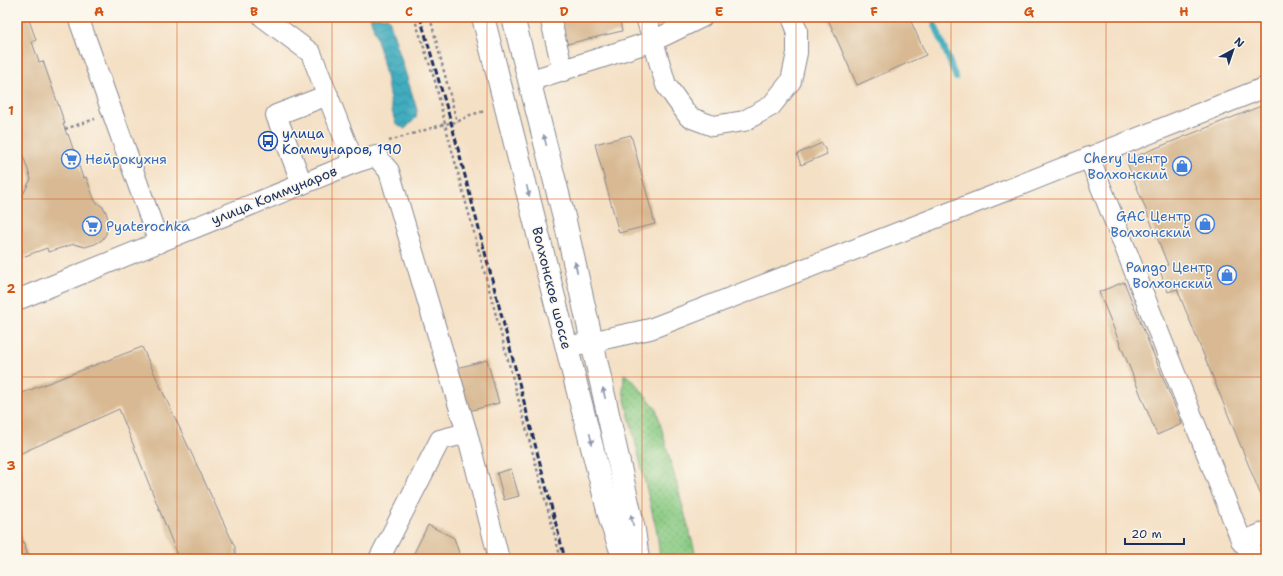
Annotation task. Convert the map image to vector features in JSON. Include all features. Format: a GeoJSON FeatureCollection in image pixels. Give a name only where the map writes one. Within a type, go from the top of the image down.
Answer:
{"type":"FeatureCollection","features":[{"type":"Feature","properties":{"kind":"main road"},"geometry":{"type":"LineString","coordinates":[[476,17],[501,86],[514,81],[529,81]]}},
{"type":"Feature","properties":{"kind":"main road","name":"Волхонское шоссе"},"geometry":{"type":"LineString","coordinates":[[483,17],[611,522],[624,559]]}},
{"type":"Feature","properties":{"kind":"main road","name":"Волхонское шоссе"},"geometry":{"type":"LineString","coordinates":[[513,17],[565,221],[593,341],[634,530],[638,559]]}},
{"type":"Feature","properties":{"kind":"street"},"geometry":{"type":"LineString","coordinates":[[78,17],[159,243]]}},
{"type":"Feature","properties":{"kind":"street"},"geometry":{"type":"LineString","coordinates":[[263,17],[311,53],[354,163]]}},
{"type":"Feature","properties":{"kind":"street"},"geometry":{"type":"LineString","coordinates":[[550,17],[563,71]]}},
{"type":"Feature","properties":{"kind":"street"},"geometry":{"type":"LineString","coordinates":[[646,17],[666,85],[689,117],[713,126],[744,121],[772,106],[791,81],[797,53],[797,30],[792,17]]}},
{"type":"Feature","properties":{"kind":"street"},"geometry":{"type":"LineString","coordinates":[[529,81],[653,41],[702,17]]}},
{"type":"Feature","properties":{"kind":"street"},"geometry":{"type":"LineString","coordinates":[[567,347],[650,328],[1266,87]]}},
{"type":"Feature","properties":{"kind":"street"},"geometry":{"type":"LineString","coordinates":[[302,184],[276,115],[328,95]]}},
{"type":"Feature","properties":{"kind":"street","name":"улица Коммунаров"},"geometry":{"type":"LineString","coordinates":[[17,300],[138,261],[159,243],[354,163],[376,156],[389,171],[467,433]]}},
{"type":"Feature","properties":{"kind":"street"},"geometry":{"type":"LineString","coordinates":[[1089,157],[1242,542],[1259,559]]}},
{"type":"Feature","properties":{"kind":"street"},"geometry":{"type":"LineString","coordinates":[[379,559],[440,440],[467,433],[499,559]]}},
{"type":"Feature","properties":{"kind":"street"},"geometry":{"type":"LineString","coordinates":[[1242,542],[1266,532]]}},
{"type":"Feature","properties":{"kind":"path"},"geometry":{"type":"LineString","coordinates":[[414,17],[435,81],[445,124],[561,559]]}},
{"type":"Feature","properties":{"kind":"path"},"geometry":{"type":"LineString","coordinates":[[430,17],[457,122]]}},
{"type":"Feature","properties":{"kind":"path"},"geometry":{"type":"LineString","coordinates":[[384,142],[445,124],[457,122],[470,115],[488,111]]}},
{"type":"Feature","properties":{"kind":"path"},"geometry":{"type":"LineString","coordinates":[[65,129],[112,113]]}},
{"type":"Feature","properties":{"kind":"green space"},"geometry":{"type":"Polygon","coordinates":[[[624,374],[631,378],[656,408],[697,559],[660,559],[657,532],[623,391],[624,374]]]}},
{"type":"Feature","properties":{"kind":"water"},"geometry":{"type":"Polygon","coordinates":[[[370,17],[388,17],[389,19],[417,110],[416,118],[405,129],[396,124],[394,119],[384,65],[370,17]]]}},
{"type":"Feature","properties":{"kind":"building"},"geometry":{"type":"Polygon","coordinates":[[[17,17],[28,17],[36,40],[32,42],[39,62],[43,61],[65,124],[63,124],[67,135],[68,134],[83,178],[86,177],[95,201],[104,208],[109,223],[106,234],[102,240],[95,244],[85,247],[74,244],[48,252],[47,248],[17,259],[17,206],[31,179],[17,138],[17,17]]]}},
{"type":"Feature","properties":{"kind":"building"},"geometry":{"type":"Polygon","coordinates":[[[560,17],[619,17],[622,31],[567,44],[560,17]]]}},
{"type":"Feature","properties":{"kind":"building"},"geometry":{"type":"Polygon","coordinates":[[[827,17],[909,17],[926,55],[857,85],[827,17]]]}},
{"type":"Feature","properties":{"kind":"building"},"geometry":{"type":"Polygon","coordinates":[[[1261,106],[1266,119],[1266,508],[1177,289],[1168,292],[1159,268],[1168,265],[1126,160],[1261,106]]]}},
{"type":"Feature","properties":{"kind":"building"},"geometry":{"type":"Polygon","coordinates":[[[631,135],[655,224],[619,233],[595,144],[631,135]]]}},
{"type":"Feature","properties":{"kind":"building"},"geometry":{"type":"Polygon","coordinates":[[[822,143],[827,154],[801,165],[797,154],[822,143]]]}},
{"type":"Feature","properties":{"kind":"building"},"geometry":{"type":"Polygon","coordinates":[[[1124,282],[1182,424],[1157,435],[1099,292],[1124,282]]]}},
{"type":"Feature","properties":{"kind":"building"},"geometry":{"type":"Polygon","coordinates":[[[142,347],[235,547],[235,559],[179,559],[119,409],[17,455],[17,395],[142,347]]]}},
{"type":"Feature","properties":{"kind":"building"},"geometry":{"type":"Polygon","coordinates":[[[487,360],[499,403],[465,412],[453,369],[487,360]]]}},
{"type":"Feature","properties":{"kind":"building"},"geometry":{"type":"Polygon","coordinates":[[[511,469],[519,496],[504,500],[497,473],[511,469]]]}},
{"type":"Feature","properties":{"kind":"building"},"geometry":{"type":"Polygon","coordinates":[[[17,523],[29,559],[17,559],[17,523]]]}},
{"type":"Feature","properties":{"kind":"building"},"geometry":{"type":"Polygon","coordinates":[[[428,525],[454,538],[461,559],[411,559],[428,525]]]}},
{"type":"Feature","properties":{"kind":"waterway"},"geometry":{"type":"LineString","coordinates":[[932,17],[956,78]]}},
{"type":"Feature","properties":{"kind":"railway"},"geometry":{"type":"LineString","coordinates":[[420,17],[451,122],[565,559]]}},
{"type":"Feature","properties":{"kind":"place","name":"улица Коммунаров, 190"},"geometry":{"type":"Point","coordinates":[268,141]}},
{"type":"Feature","properties":{"kind":"place","name":"Нейрокухня"},"geometry":{"type":"Point","coordinates":[71,159]}},
{"type":"Feature","properties":{"kind":"place","name":"Chery Центр Волхонский"},"geometry":{"type":"Point","coordinates":[1182,166]}},
{"type":"Feature","properties":{"kind":"place","name":"GAC Центр Волхонский"},"geometry":{"type":"Point","coordinates":[1205,224]}},
{"type":"Feature","properties":{"kind":"place","name":"Pyaterochka"},"geometry":{"type":"Point","coordinates":[92,226]}},
{"type":"Feature","properties":{"kind":"place","name":"Pango Центр Волхонский"},"geometry":{"type":"Point","coordinates":[1227,275]}}]}
